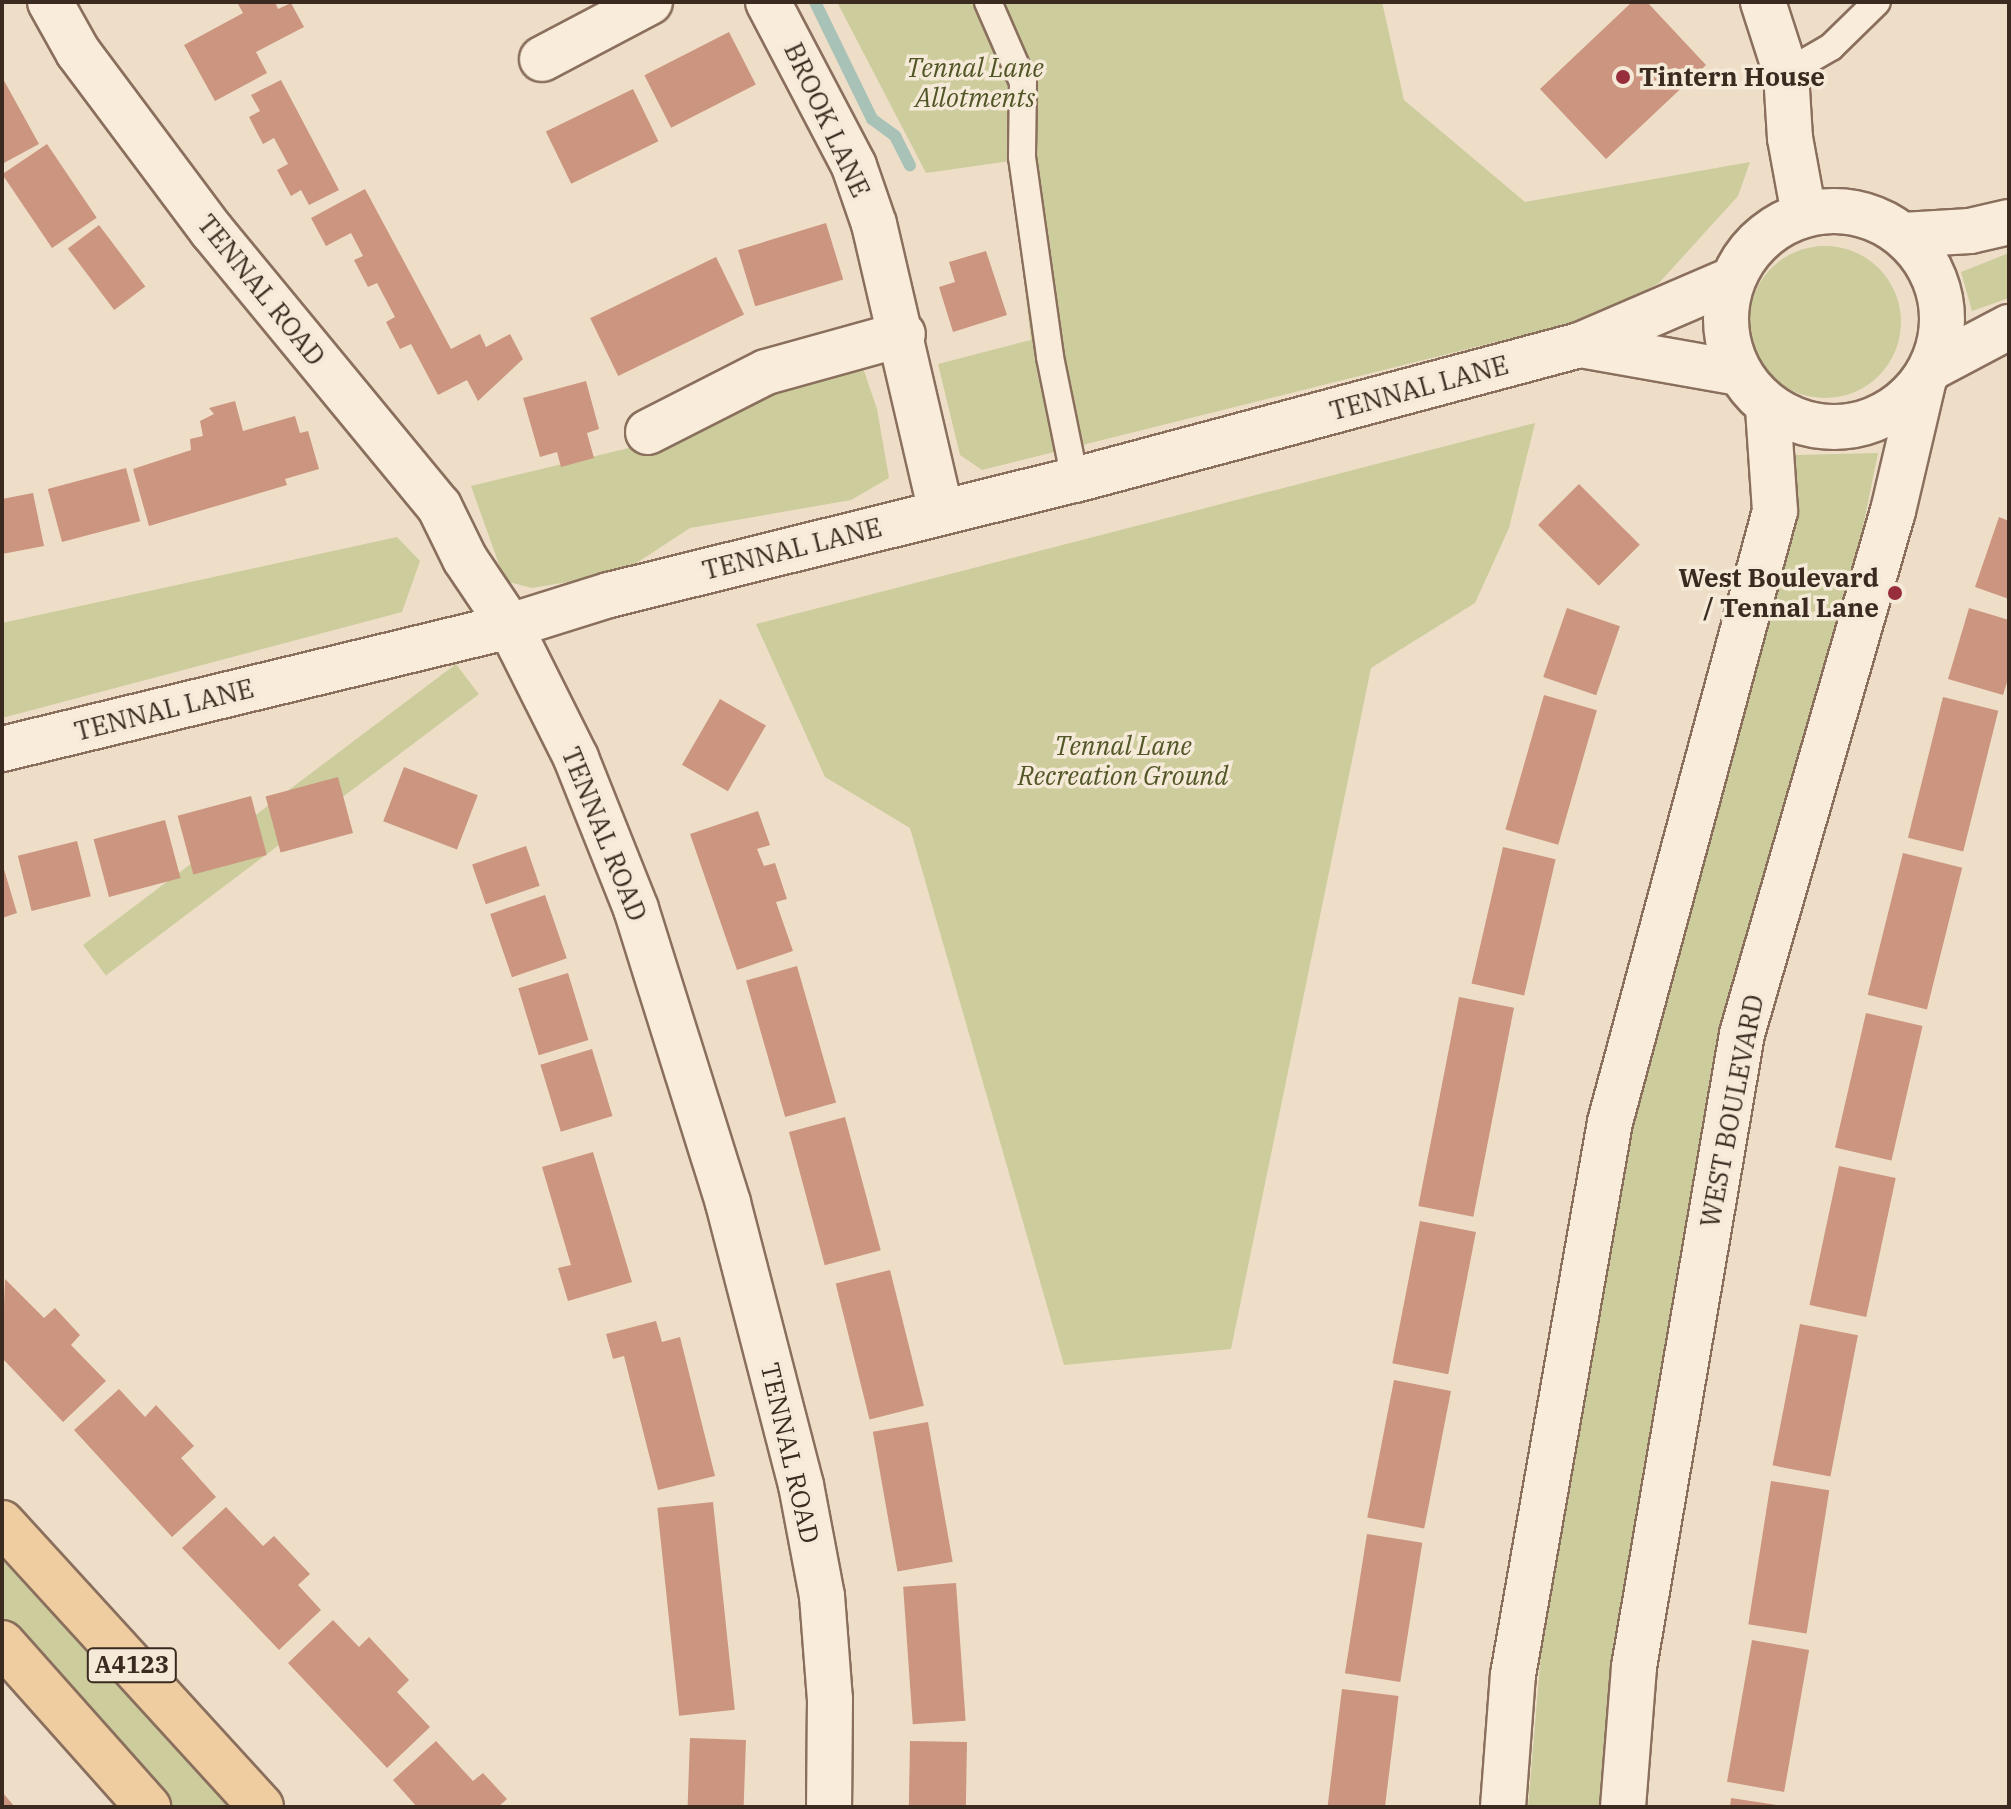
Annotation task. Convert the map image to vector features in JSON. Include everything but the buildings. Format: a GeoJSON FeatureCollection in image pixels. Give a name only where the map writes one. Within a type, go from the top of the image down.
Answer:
{"type":"FeatureCollection","features":[{"type":"Feature","properties":{"kind":"main road","name":"A4123"},"geometry":{"type":"LineString","coordinates":[[2,1523],[261,1807]]}},
{"type":"Feature","properties":{"kind":"main road","name":"A4123"},"geometry":{"type":"LineString","coordinates":[[2,1643],[148,1807]]}},
{"type":"Feature","properties":{"kind":"street","name":"TENNAL ROAD"},"geometry":{"type":"LineString","coordinates":[[50,2],[78,52],[212,231],[439,506],[465,559],[510,626],[576,758],[636,909],[728,1203],[801,1485],[822,1596],[830,1699],[829,1807]]}},
{"type":"Feature","properties":{"kind":"street"},"geometry":{"type":"LineString","coordinates":[[542,59],[650,2]]}},
{"type":"Feature","properties":{"kind":"street","name":"BROOK LANE"},"geometry":{"type":"LineString","coordinates":[[768,2],[854,166],[903,334],[941,511]]}},
{"type":"Feature","properties":{"kind":"street"},"geometry":{"type":"LineString","coordinates":[[1763,2],[1786,73],[1790,138],[1804,214]]}},
{"type":"Feature","properties":{"kind":"street"},"geometry":{"type":"LineString","coordinates":[[1928,375],[1943,320],[1933,272],[1903,235],[1856,212],[1804,214],[1760,238],[1731,280],[1725,327],[1738,373],[1768,407],[1821,428],[1879,419],[1928,375],[2009,327]]}},
{"type":"Feature","properties":{"kind":"street"},"geometry":{"type":"LineString","coordinates":[[1903,235],[1970,231],[2009,222]]}},
{"type":"Feature","properties":{"kind":"street","name":"TENNAL LANE"},"geometry":{"type":"LineString","coordinates":[[2,749],[510,626],[609,595],[1075,480],[1580,345],[1731,280]]}},
{"type":"Feature","properties":{"kind":"street"},"geometry":{"type":"LineString","coordinates":[[648,432],[766,372],[903,334]]}},
{"type":"Feature","properties":{"kind":"street","name":"TENNAL LANE"},"geometry":{"type":"LineString","coordinates":[[1580,345],[1738,373]]}},
{"type":"Feature","properties":{"kind":"street","name":"WEST BOULEVARD"},"geometry":{"type":"LineString","coordinates":[[1623,1807],[1634,1667],[1742,1034],[1893,511],[1928,375]]}},
{"type":"Feature","properties":{"kind":"street"},"geometry":{"type":"LineString","coordinates":[[1503,1807],[1513,1675],[1610,1122],[1775,511],[1768,407]]}},
{"type":"Feature","properties":{"kind":"lane"},"geometry":{"type":"LineString","coordinates":[[988,2],[1023,82],[1022,157],[1050,357],[1075,480]]}},
{"type":"Feature","properties":{"kind":"lane"},"geometry":{"type":"LineString","coordinates":[[1786,73],[1831,47],[1877,2]]}},
{"type":"Feature","properties":{"kind":"green space","name":"Tennal Lane Allotments"},"geometry":{"type":"Polygon","coordinates":[[[837,2],[1382,2],[1404,100],[1525,202],[1750,162],[1738,196],[1659,283],[1600,316],[982,470],[960,455],[938,364],[1031,340],[1010,161],[926,173],[837,2]]]}},
{"type":"Feature","properties":{"kind":"green space"},"geometry":{"type":"Polygon","coordinates":[[[1825,246],[1854,252],[1878,269],[1895,293],[1901,322],[1895,351],[1878,375],[1854,392],[1825,398],[1796,392],[1772,375],[1755,351],[1749,322],[1755,293],[1772,269],[1796,252],[1825,246]]]}},
{"type":"Feature","properties":{"kind":"green space"},"geometry":{"type":"Polygon","coordinates":[[[2009,253],[2009,298],[1972,311],[1961,272],[2009,253]]]}},
{"type":"Feature","properties":{"kind":"green space"},"geometry":{"type":"Polygon","coordinates":[[[863,368],[877,409],[889,478],[851,500],[690,528],[621,573],[532,588],[505,581],[471,486],[633,447],[799,379],[863,368]]]}},
{"type":"Feature","properties":{"kind":"green space","name":"Tennal Lane Recreation Ground"},"geometry":{"type":"Polygon","coordinates":[[[1535,423],[1509,528],[1475,603],[1371,668],[1231,1349],[1064,1365],[910,828],[825,777],[756,624],[1535,423]]]}},
{"type":"Feature","properties":{"kind":"green space"},"geometry":{"type":"Polygon","coordinates":[[[1878,453],[1604,1807],[1528,1807],[1546,1594],[1631,1118],[1788,541],[1796,455],[1878,453]]]}},
{"type":"Feature","properties":{"kind":"green space"},"geometry":{"type":"Polygon","coordinates":[[[397,537],[420,561],[402,612],[2,718],[2,623],[397,537]]]}},
{"type":"Feature","properties":{"kind":"green space"},"geometry":{"type":"Polygon","coordinates":[[[456,664],[479,694],[106,975],[83,945],[456,664]]]}},
{"type":"Feature","properties":{"kind":"green space"},"geometry":{"type":"Polygon","coordinates":[[[2,1560],[232,1807],[167,1807],[2,1617],[2,1560]]]}},
{"type":"Feature","properties":{"kind":"waterway"},"geometry":{"type":"LineString","coordinates":[[815,2],[872,119],[895,136],[910,165]]}},
{"type":"Feature","properties":{"kind":"place","name":"Tintern House"},"geometry":{"type":"Point","coordinates":[1623,77]}},
{"type":"Feature","properties":{"kind":"place","name":"West Boulevard / Tennal Lane"},"geometry":{"type":"Point","coordinates":[1895,593]}}]}
